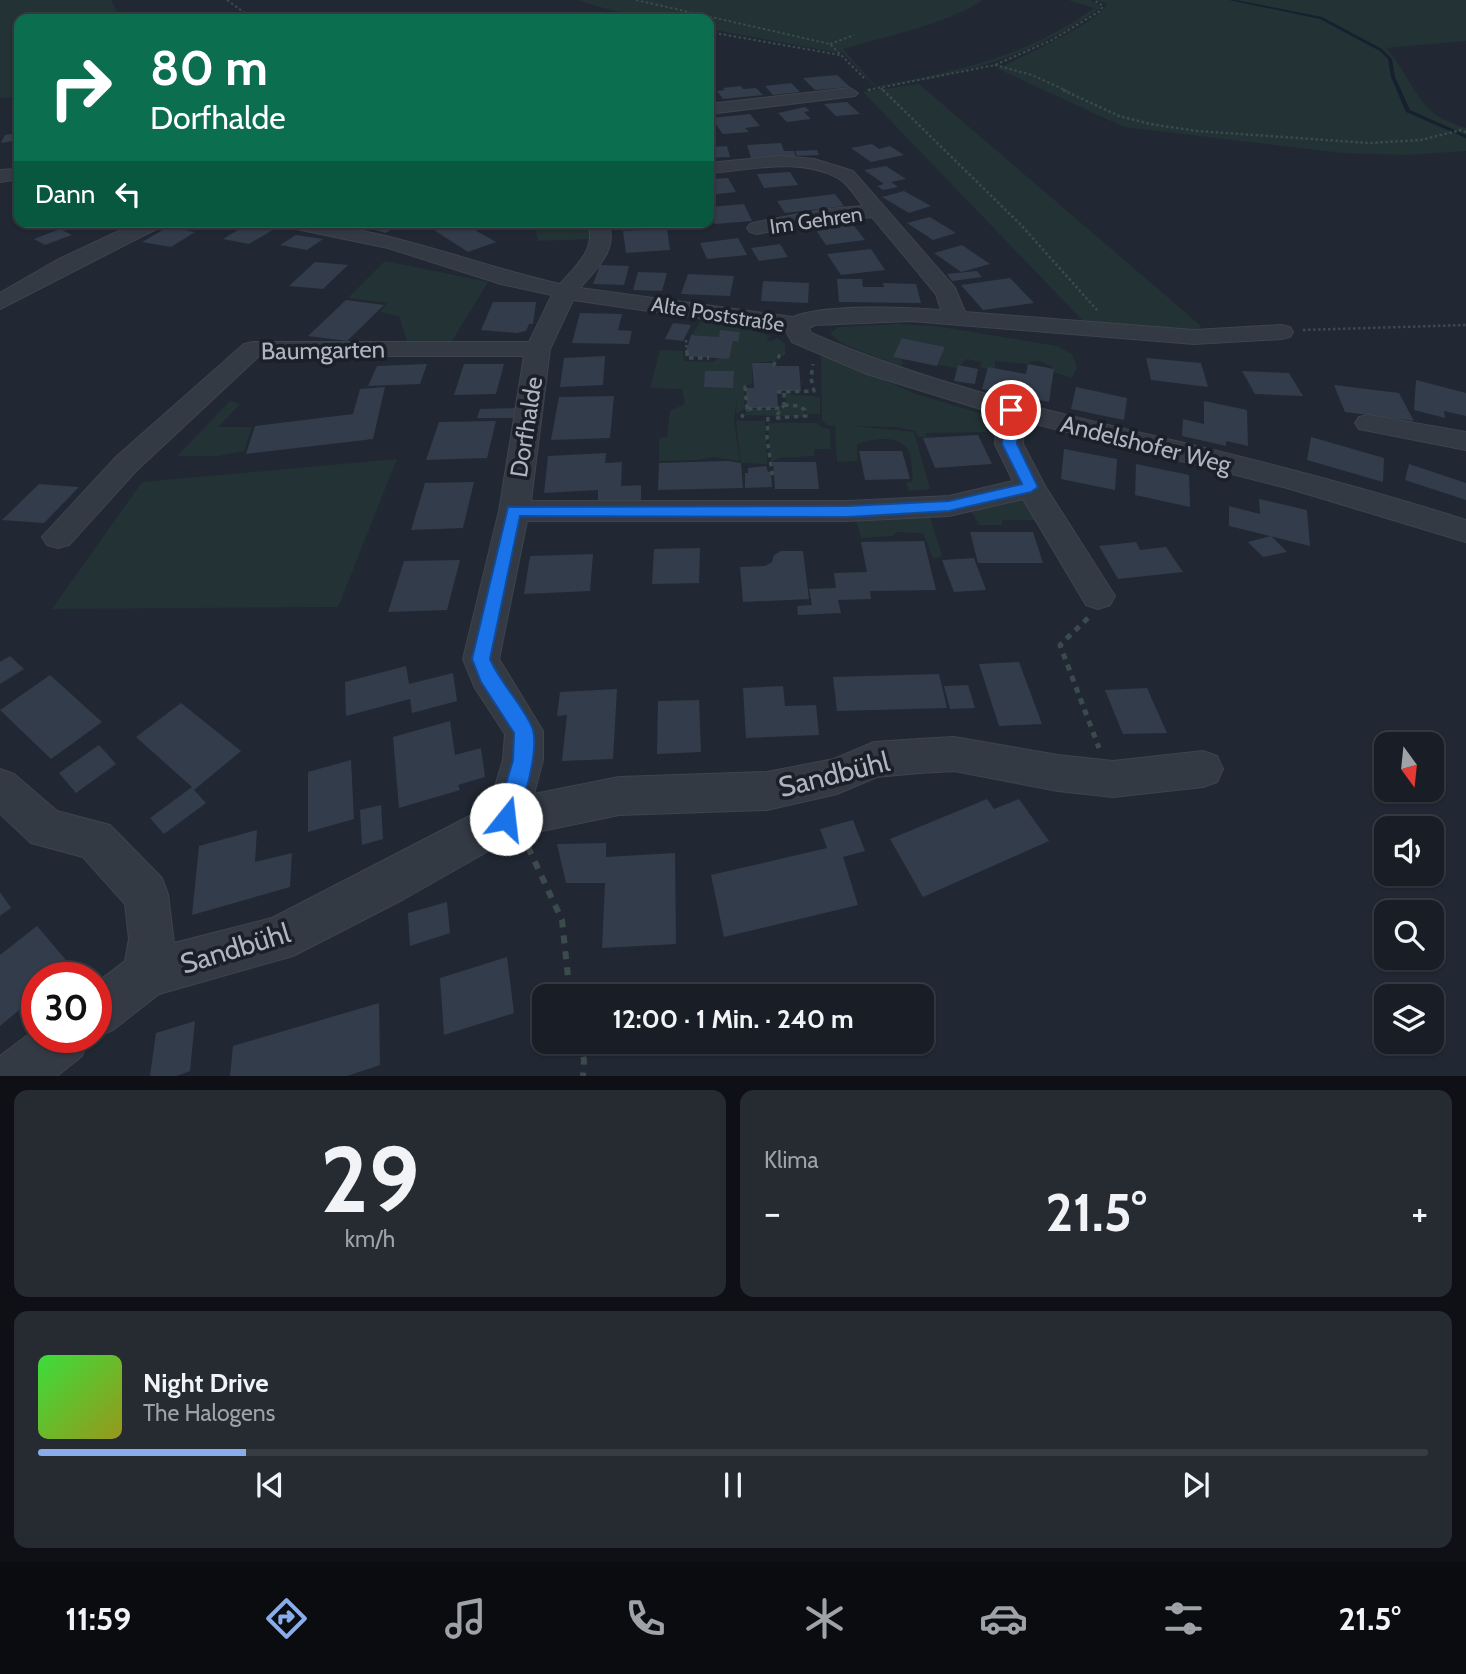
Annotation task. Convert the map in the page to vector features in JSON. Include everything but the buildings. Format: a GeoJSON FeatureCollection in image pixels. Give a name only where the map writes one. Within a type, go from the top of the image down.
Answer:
{"type":"FeatureCollection","features":[{"type":"Feature","properties":{"kind":"street"},"geometry":{"type":"LineString","coordinates":[[714,108],[850,93]]}},
{"type":"Feature","properties":{"kind":"street","name":"Im Gehren"},"geometry":{"type":"LineString","coordinates":[[714,168],[790,162],[835,169],[846,175],[947,293],[955,316]]}},
{"type":"Feature","properties":{"kind":"street","name":"Im Gehren"},"geometry":{"type":"LineString","coordinates":[[757,228],[828,215],[876,211]]}},
{"type":"Feature","properties":{"kind":"street"},"geometry":{"type":"LineString","coordinates":[[0,302],[65,265],[142,228]]}},
{"type":"Feature","properties":{"kind":"street","name":"Alte Poststraße"},"geometry":{"type":"LineString","coordinates":[[318,228],[392,243],[509,279],[585,296],[695,309],[796,326],[811,318],[911,314],[1194,337],[1281,332]]}},
{"type":"Feature","properties":{"kind":"street"},"geometry":{"type":"LineString","coordinates":[[566,290],[598,254],[600,228]]}},
{"type":"Feature","properties":{"kind":"street","name":"Dorfhalde"},"geometry":{"type":"LineString","coordinates":[[566,290],[538,349],[513,511],[848,512],[949,506],[1031,487]]}},
{"type":"Feature","properties":{"kind":"street","name":"Andelshofer Weg"},"geometry":{"type":"LineString","coordinates":[[796,326],[802,337],[816,344],[953,395],[1308,485],[1466,531]]}},
{"type":"Feature","properties":{"kind":"street","name":"Baumgarten"},"geometry":{"type":"LineString","coordinates":[[58,537],[126,464],[253,349],[538,349]]}},
{"type":"Feature","properties":{"kind":"street"},"geometry":{"type":"LineString","coordinates":[[1011,410],[1009,444],[1031,487],[1098,596]]}},
{"type":"Feature","properties":{"kind":"street"},"geometry":{"type":"LineString","coordinates":[[1369,423],[1466,441]]}},
{"type":"Feature","properties":{"kind":"street"},"geometry":{"type":"LineString","coordinates":[[506,819],[523,760],[524,731],[488,677],[481,659],[513,511]]}},
{"type":"Feature","properties":{"kind":"street","name":"Sandbühl"},"geometry":{"type":"LineString","coordinates":[[112,1001],[147,974],[277,940],[388,884],[506,819],[619,796],[767,791],[837,776],[874,760],[919,756],[954,754],[1058,773],[1113,779],[1203,769]]}},
{"type":"Feature","properties":{"kind":"street","name":"Sandbühl"},"geometry":{"type":"LineString","coordinates":[[0,786],[46,830],[95,839],[146,894],[152,939],[147,974]]}},
{"type":"Feature","properties":{"kind":"street"},"geometry":{"type":"LineString","coordinates":[[16,1076],[45,1053]]}},
{"type":"Feature","properties":{"kind":"path"},"geometry":{"type":"LineString","coordinates":[[227,0],[246,14]]}},
{"type":"Feature","properties":{"kind":"path"},"geometry":{"type":"LineString","coordinates":[[636,0],[698,14]]}},
{"type":"Feature","properties":{"kind":"path"},"geometry":{"type":"LineString","coordinates":[[714,18],[830,44],[873,89],[945,77],[995,65],[1052,40],[1100,10],[1103,6],[1094,0]]}},
{"type":"Feature","properties":{"kind":"path"},"geometry":{"type":"LineString","coordinates":[[714,33],[841,55]]}},
{"type":"Feature","properties":{"kind":"path"},"geometry":{"type":"LineString","coordinates":[[830,44],[853,35]]}},
{"type":"Feature","properties":{"kind":"path"},"geometry":{"type":"LineString","coordinates":[[995,65],[1026,71],[1088,104],[1137,122],[1297,140],[1377,144],[1417,141],[1461,130],[1466,132]]}},
{"type":"Feature","properties":{"kind":"path"},"geometry":{"type":"LineString","coordinates":[[881,88],[1021,225],[1086,295],[1111,331]]}},
{"type":"Feature","properties":{"kind":"path"},"geometry":{"type":"LineString","coordinates":[[1281,332],[1466,325]]}},
{"type":"Feature","properties":{"kind":"path"},"geometry":{"type":"LineString","coordinates":[[686,340],[687,358],[709,358]]}},
{"type":"Feature","properties":{"kind":"path"},"geometry":{"type":"LineString","coordinates":[[776,416],[782,407],[782,392],[814,391],[811,378],[816,344]]}},
{"type":"Feature","properties":{"kind":"path"},"geometry":{"type":"LineString","coordinates":[[773,366],[781,353],[786,354]]}},
{"type":"Feature","properties":{"kind":"path"},"geometry":{"type":"LineString","coordinates":[[748,409],[745,387],[750,388]]}},
{"type":"Feature","properties":{"kind":"path"},"geometry":{"type":"LineString","coordinates":[[744,417],[742,416],[748,409],[799,406],[809,415],[767,417],[773,479]]}},
{"type":"Feature","properties":{"kind":"path"},"geometry":{"type":"LineString","coordinates":[[1098,596],[1096,611],[1060,645],[1113,779]]}},
{"type":"Feature","properties":{"kind":"path"},"geometry":{"type":"LineString","coordinates":[[506,819],[529,849],[562,920],[569,984]]}},
{"type":"Feature","properties":{"kind":"path"},"geometry":{"type":"LineString","coordinates":[[583,1054],[583,1076]]}},
{"type":"Feature","properties":{"kind":"shaded area"},"geometry":{"type":"Polygon","coordinates":[[[0,0],[111,0],[118,14],[14,14],[14,97],[0,98],[0,0]]]}},
{"type":"Feature","properties":{"kind":"shaded area"},"geometry":{"type":"Polygon","coordinates":[[[578,0],[983,0],[933,23],[843,49],[876,86],[962,68],[1016,51],[1069,25],[1094,8],[1068,0],[1091,0],[1100,6],[1072,26],[1019,53],[965,70],[875,87],[840,50],[835,52],[714,30],[714,14],[631,14],[578,0]]]}},
{"type":"Feature","properties":{"kind":"shaded area"},"geometry":{"type":"Polygon","coordinates":[[[1097,0],[1466,0],[1466,41],[1386,48],[1428,108],[1443,119],[1466,128],[1466,151],[1406,155],[1342,153],[1124,127],[998,69],[1089,21],[1107,4],[1097,0]]]}},
{"type":"Feature","properties":{"kind":"shaded area"},"geometry":{"type":"Polygon","coordinates":[[[919,84],[1201,326],[1196,331],[1086,324],[863,92],[919,84]]]}},
{"type":"Feature","properties":{"kind":"shaded area"},"geometry":{"type":"Polygon","coordinates":[[[535,228],[590,228],[593,239],[538,241],[535,228]]]}},
{"type":"Feature","properties":{"kind":"shaded area"},"geometry":{"type":"Polygon","coordinates":[[[385,261],[488,282],[452,341],[408,344],[399,316],[380,312],[387,303],[348,298],[385,261]]]}},
{"type":"Feature","properties":{"kind":"shaded area"},"geometry":{"type":"Polygon","coordinates":[[[702,320],[741,326],[772,337],[766,338],[770,342],[777,338],[785,344],[785,354],[776,356],[777,361],[752,363],[752,384],[744,387],[744,409],[736,414],[737,398],[734,422],[740,461],[713,457],[659,461],[659,438],[667,437],[670,411],[685,404],[682,389],[650,388],[660,350],[683,351],[684,361],[714,362],[733,341],[738,342],[721,330],[719,337],[691,335],[702,320]]]}},
{"type":"Feature","properties":{"kind":"shaded area"},"geometry":{"type":"Polygon","coordinates":[[[897,324],[935,326],[1057,346],[1072,354],[1077,368],[1071,378],[1054,372],[1053,367],[1040,361],[1031,361],[1028,364],[995,361],[995,368],[987,369],[979,367],[982,362],[967,359],[957,368],[938,365],[945,347],[903,338],[894,357],[901,359],[903,364],[899,366],[841,343],[830,333],[839,327],[897,324]]]}},
{"type":"Feature","properties":{"kind":"shaded area"},"geometry":{"type":"Polygon","coordinates":[[[821,352],[916,394],[982,414],[987,432],[926,433],[926,437],[919,437],[915,431],[897,427],[853,426],[914,432],[930,489],[909,491],[906,483],[913,481],[909,452],[905,446],[893,440],[877,439],[857,444],[857,461],[837,462],[835,426],[827,425],[822,420],[821,352]]]}},
{"type":"Feature","properties":{"kind":"shaded area"},"geometry":{"type":"Polygon","coordinates":[[[785,394],[820,397],[820,414],[807,414],[805,409],[804,417],[744,415],[749,409],[781,409],[786,406],[785,394]]]}},
{"type":"Feature","properties":{"kind":"shaded area"},"geometry":{"type":"Polygon","coordinates":[[[230,401],[240,404],[218,427],[252,427],[244,451],[218,456],[177,456],[230,401]]]}},
{"type":"Feature","properties":{"kind":"shaded area"},"geometry":{"type":"Polygon","coordinates":[[[736,421],[765,421],[767,464],[741,463],[736,421]]]}},
{"type":"Feature","properties":{"kind":"shaded area"},"geometry":{"type":"Polygon","coordinates":[[[768,423],[817,423],[830,429],[831,449],[814,449],[814,456],[780,458],[771,462],[768,423]]]}},
{"type":"Feature","properties":{"kind":"shaded area"},"geometry":{"type":"Polygon","coordinates":[[[397,459],[338,607],[52,609],[142,482],[397,459]]]}},
{"type":"Feature","properties":{"kind":"shaded area"},"geometry":{"type":"Polygon","coordinates":[[[1024,496],[1045,520],[1002,520],[1002,525],[979,525],[969,508],[1024,496]]]}},
{"type":"Feature","properties":{"kind":"shaded area"},"geometry":{"type":"Polygon","coordinates":[[[930,516],[942,557],[933,558],[923,533],[896,532],[893,536],[861,538],[856,521],[930,516]]]}},
{"type":"Feature","properties":{"kind":"waterway"},"geometry":{"type":"LineString","coordinates":[[1231,0],[1321,18],[1381,50],[1390,59],[1393,77],[1408,111],[1466,137]]}},
{"type":"Feature","properties":{"kind":"route"},"geometry":{"type":"LineString","coordinates":[[506,819],[523,760],[524,731],[488,677],[481,659],[513,511],[848,512],[949,506],[1031,487],[1009,444],[1011,410]]}}]}
